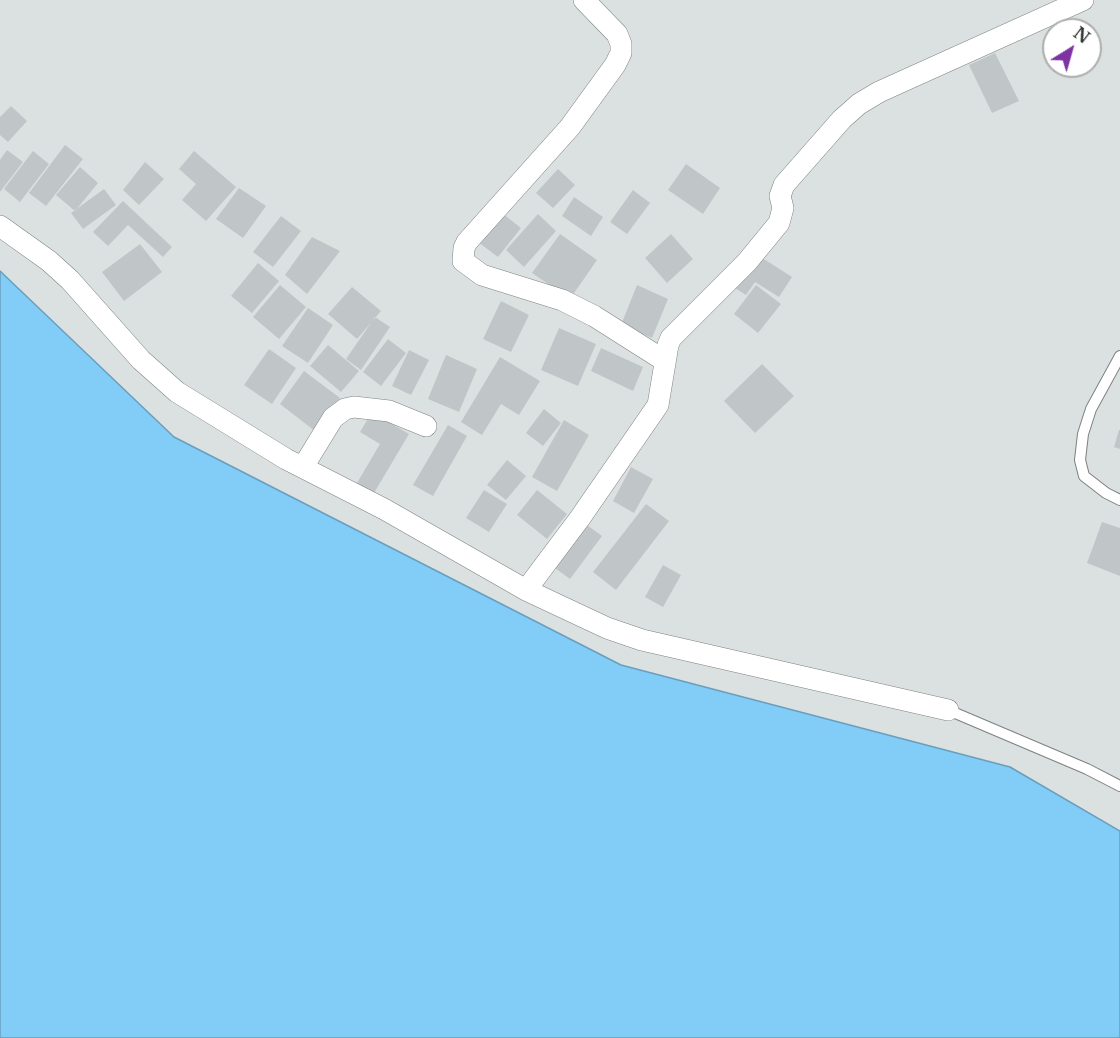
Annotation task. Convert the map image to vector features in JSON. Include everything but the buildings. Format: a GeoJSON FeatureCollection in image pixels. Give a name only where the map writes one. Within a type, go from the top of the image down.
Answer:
{"type":"FeatureCollection","features":[{"type":"Feature","properties":{"kind":"street"},"geometry":{"type":"LineString","coordinates":[[584,0],[617,34],[621,44],[621,53],[615,65],[570,127],[467,242],[463,261],[482,275],[562,300],[594,316],[665,361]]}},
{"type":"Feature","properties":{"kind":"street"},"geometry":{"type":"LineString","coordinates":[[526,590],[580,519],[658,405],[671,338],[747,262],[779,223],[783,208],[780,196],[784,185],[842,119],[859,104],[879,92],[1083,0]]}},
{"type":"Feature","properties":{"kind":"street"},"geometry":{"type":"LineString","coordinates":[[0,226],[49,261],[70,280],[141,360],[177,392],[303,467],[384,509],[526,590],[607,628],[642,640],[948,710]]}},
{"type":"Feature","properties":{"kind":"street"},"geometry":{"type":"LineString","coordinates":[[303,467],[333,418],[345,409],[354,406],[389,411],[426,426]]}},
{"type":"Feature","properties":{"kind":"lane"},"geometry":{"type":"LineString","coordinates":[[1120,356],[1091,410],[1083,434],[1080,460],[1084,476],[1106,493],[1120,500]]}},
{"type":"Feature","properties":{"kind":"lane"},"geometry":{"type":"LineString","coordinates":[[948,710],[1088,769],[1120,786]]}},
{"type":"Feature","properties":{"kind":"water"},"geometry":{"type":"Polygon","coordinates":[[[0,271],[174,437],[621,665],[1010,767],[1120,831],[1120,1038],[0,1038],[0,271]]]}}]}
